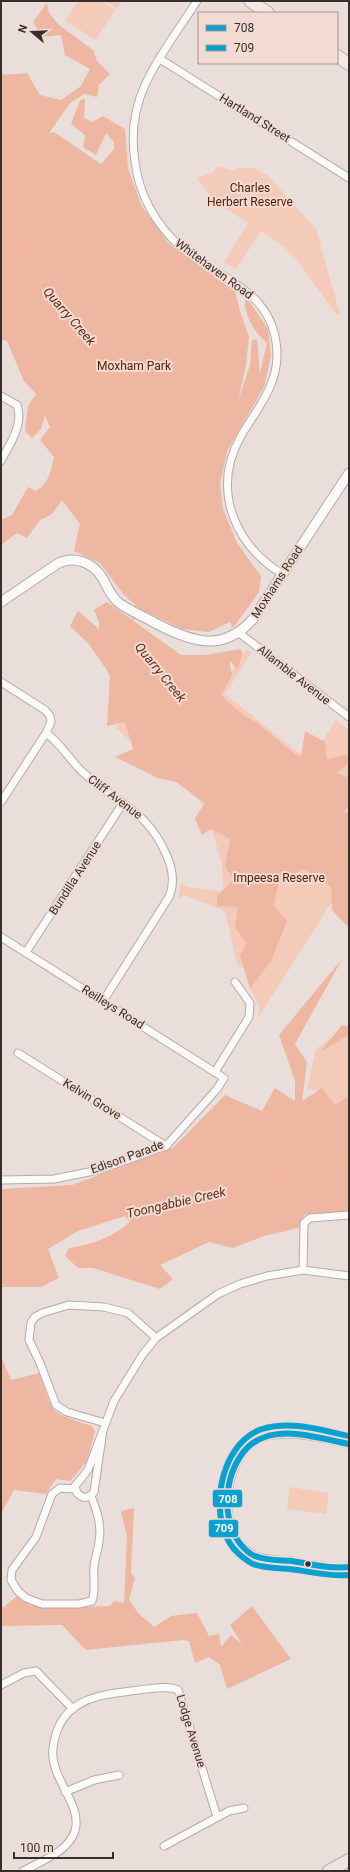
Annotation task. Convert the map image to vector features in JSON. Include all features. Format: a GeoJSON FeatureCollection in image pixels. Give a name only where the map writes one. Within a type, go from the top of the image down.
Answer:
{"type":"FeatureCollection","features":[{"type":"Feature","properties":{"kind":"highway"},"geometry":{"type":"LineString","coordinates":[[329,1871],[349,1860]]}},
{"type":"Feature","properties":{"kind":"main road"},"geometry":{"type":"LineString","coordinates":[[250,1],[266,12]]}},
{"type":"Feature","properties":{"kind":"main road"},"geometry":{"type":"LineString","coordinates":[[338,57],[349,64]]}},
{"type":"Feature","properties":{"kind":"street","name":"Whitehaven Road"},"geometry":{"type":"LineString","coordinates":[[197,1],[160,59],[145,86],[136,114],[133,144],[137,177],[149,207],[170,236],[189,253],[246,290],[259,302],[272,326],[277,351],[274,376],[267,392],[234,450],[229,470],[228,486],[231,511],[241,534],[264,562],[282,574]]}},
{"type":"Feature","properties":{"kind":"street","name":"Hartland Street"},"geometry":{"type":"LineString","coordinates":[[160,59],[349,178]]}},
{"type":"Feature","properties":{"kind":"street"},"geometry":{"type":"LineString","coordinates":[[1,396],[16,405],[20,418],[18,429],[1,462]]}},
{"type":"Feature","properties":{"kind":"street","name":"Moxhams Road"},"geometry":{"type":"LineString","coordinates":[[1,602],[57,564],[75,559],[88,564],[100,574],[113,598],[123,606],[179,635],[203,642],[220,640],[238,632],[253,619],[348,475]]}},
{"type":"Feature","properties":{"kind":"street","name":"Allambie Avenue"},"geometry":{"type":"LineString","coordinates":[[238,632],[349,717]]}},
{"type":"Feature","properties":{"kind":"street"},"geometry":{"type":"LineString","coordinates":[[1,682],[47,712],[51,722],[46,733],[1,802]]}},
{"type":"Feature","properties":{"kind":"street","name":"Cliff Avenue"},"geometry":{"type":"LineString","coordinates":[[46,733],[57,742],[86,776],[145,820],[158,837],[171,867],[173,885],[166,903],[103,1001]]}},
{"type":"Feature","properties":{"kind":"street","name":"Bundilla Avenue"},"geometry":{"type":"LineString","coordinates":[[26,952],[123,803]]}},
{"type":"Feature","properties":{"kind":"street","name":"Reilleys Road"},"geometry":{"type":"LineString","coordinates":[[1,937],[224,1078]]}},
{"type":"Feature","properties":{"kind":"street"},"geometry":{"type":"LineString","coordinates":[[215,1072],[249,1017],[250,1003],[235,982]]}},
{"type":"Feature","properties":{"kind":"street","name":"Kelvin Grove"},"geometry":{"type":"LineString","coordinates":[[18,1053],[166,1146]]}},
{"type":"Feature","properties":{"kind":"street","name":"Edison Parade"},"geometry":{"type":"LineString","coordinates":[[1,1180],[54,1179],[99,1170],[166,1146],[217,1089],[224,1078]]}},
{"type":"Feature","properties":{"kind":"street"},"geometry":{"type":"LineString","coordinates":[[303,1270],[304,1223],[310,1218],[349,1215]]}},
{"type":"Feature","properties":{"kind":"street"},"geometry":{"type":"LineString","coordinates":[[75,1489],[79,1480],[88,1470],[118,1395],[143,1354],[156,1338],[227,1288],[267,1276],[303,1270],[349,1276]]}},
{"type":"Feature","properties":{"kind":"street"},"geometry":{"type":"LineString","coordinates":[[104,1427],[66,1412],[56,1405],[40,1363],[29,1340],[31,1323],[35,1317],[42,1313],[69,1305],[98,1306],[128,1313],[156,1338]]}},
{"type":"Feature","properties":{"kind":"street"},"geometry":{"type":"LineString","coordinates":[[75,1489],[77,1493],[84,1498],[91,1496],[95,1489],[104,1427]]}},
{"type":"Feature","properties":{"kind":"street"},"geometry":{"type":"LineString","coordinates":[[348,1568],[268,1559],[252,1554],[241,1545],[233,1534],[227,1504],[233,1473],[242,1455],[255,1440],[266,1436],[290,1434],[349,1444]]}},
{"type":"Feature","properties":{"kind":"street"},"geometry":{"type":"LineString","coordinates":[[75,1489],[60,1488],[52,1494],[36,1537],[12,1570],[10,1577],[11,1584],[30,1600],[42,1604],[79,1604],[92,1601],[94,1594],[94,1568],[99,1541],[100,1525],[98,1511],[91,1496]]}},
{"type":"Feature","properties":{"kind":"street"},"geometry":{"type":"LineString","coordinates":[[1,1685],[24,1673],[36,1671],[73,1709]]}},
{"type":"Feature","properties":{"kind":"street","name":"Lodge Avenue"},"geometry":{"type":"LineString","coordinates":[[23,1871],[63,1849],[73,1837],[76,1815],[56,1770],[53,1748],[58,1728],[73,1709],[90,1698],[104,1694],[170,1688],[178,1690],[217,1817]]}},
{"type":"Feature","properties":{"kind":"street"},"geometry":{"type":"LineString","coordinates":[[65,1792],[94,1780],[119,1775]]}},
{"type":"Feature","properties":{"kind":"street"},"geometry":{"type":"LineString","coordinates":[[164,1846],[229,1811],[244,1808]]}},
{"type":"Feature","properties":{"kind":"green space"},"geometry":{"type":"Polygon","coordinates":[[[78,1],[101,1],[115,10],[96,40],[65,21],[78,1]]]}},
{"type":"Feature","properties":{"kind":"green space"},"geometry":{"type":"Polygon","coordinates":[[[105,1],[122,1],[117,9],[105,1]]]}},
{"type":"Feature","properties":{"kind":"green space","name":"Moxham Park"},"geometry":{"type":"Polygon","coordinates":[[[47,3],[49,13],[59,25],[93,50],[97,61],[110,74],[99,85],[97,97],[84,94],[70,103],[49,133],[54,132],[101,164],[114,149],[114,142],[106,133],[96,155],[83,147],[85,135],[71,124],[80,100],[85,99],[84,118],[92,122],[103,116],[125,129],[128,168],[141,205],[169,244],[235,291],[249,337],[246,365],[238,401],[250,365],[252,340],[257,339],[260,373],[267,343],[254,328],[248,317],[245,298],[251,304],[268,329],[271,356],[264,387],[227,451],[220,484],[223,509],[237,543],[261,576],[259,592],[233,628],[230,622],[209,632],[182,629],[140,609],[124,595],[100,563],[74,551],[80,524],[62,500],[52,514],[39,521],[27,538],[17,533],[1,545],[1,520],[12,515],[28,487],[36,491],[44,485],[49,476],[54,457],[40,440],[50,427],[45,415],[41,429],[32,438],[25,431],[28,406],[36,394],[24,381],[7,341],[1,339],[1,73],[4,75],[27,73],[40,95],[61,100],[81,86],[90,69],[65,55],[61,35],[42,37],[33,22],[47,3]]]}},
{"type":"Feature","properties":{"kind":"green space","name":"Charles Herbert Reserve"},"geometry":{"type":"Polygon","coordinates":[[[216,167],[235,171],[237,168],[254,168],[268,176],[316,229],[340,314],[337,315],[297,260],[283,246],[261,231],[236,269],[224,262],[248,223],[215,202],[197,178],[214,172],[216,167]]]}},
{"type":"Feature","properties":{"kind":"green space"},"geometry":{"type":"Polygon","coordinates":[[[107,602],[181,655],[206,655],[240,649],[243,653],[237,669],[229,660],[232,675],[221,695],[243,715],[258,724],[296,755],[301,757],[305,731],[325,742],[327,759],[349,754],[349,763],[336,773],[349,778],[349,805],[343,812],[349,813],[349,928],[332,910],[331,887],[303,869],[278,884],[274,906],[287,921],[271,961],[250,989],[240,955],[247,943],[235,928],[238,907],[217,906],[217,896],[234,879],[225,867],[230,839],[211,829],[202,835],[195,818],[205,803],[176,782],[158,778],[115,757],[133,749],[125,722],[107,726],[110,675],[89,644],[70,626],[78,611],[99,629],[99,622],[94,610],[107,602]]]}},
{"type":"Feature","properties":{"kind":"green space","name":"Impeesa Reserve"},"geometry":{"type":"Polygon","coordinates":[[[246,650],[251,653],[225,694],[309,761],[336,720],[349,730],[349,875],[256,1021],[259,1006],[250,988],[246,969],[237,964],[225,911],[184,895],[178,899],[181,882],[187,887],[223,892],[222,865],[206,807],[116,728],[148,680],[201,719],[246,650]]]}},
{"type":"Feature","properties":{"kind":"green space"},"geometry":{"type":"Polygon","coordinates":[[[342,959],[295,1044],[307,1062],[302,1101],[322,1088],[335,1105],[349,1096],[349,1212],[305,1214],[298,1228],[264,1236],[233,1248],[209,1242],[160,1265],[173,1279],[160,1289],[93,1268],[78,1268],[65,1256],[69,1248],[101,1240],[123,1228],[130,1222],[125,1216],[78,1231],[48,1249],[59,1278],[41,1287],[1,1287],[1,1189],[72,1185],[173,1148],[225,1095],[262,1111],[275,1088],[295,1101],[295,1081],[279,1035],[342,959]]]}},
{"type":"Feature","properties":{"kind":"green space"},"geometry":{"type":"Polygon","coordinates":[[[342,1025],[349,1027],[349,1035],[320,1052],[342,1025]]]}},
{"type":"Feature","properties":{"kind":"green space"},"geometry":{"type":"Polygon","coordinates":[[[349,1025],[349,1146],[325,1092],[307,1089],[316,1049],[349,1025]]]}},
{"type":"Feature","properties":{"kind":"green space"},"geometry":{"type":"Polygon","coordinates":[[[1,1356],[11,1380],[40,1373],[51,1405],[55,1410],[68,1418],[92,1426],[95,1431],[87,1461],[70,1481],[56,1479],[46,1494],[14,1490],[1,1514],[1,1356]]]}},
{"type":"Feature","properties":{"kind":"green space"},"geometry":{"type":"Polygon","coordinates":[[[290,1487],[329,1493],[326,1514],[287,1509],[290,1487]]]}},
{"type":"Feature","properties":{"kind":"green space"},"geometry":{"type":"Polygon","coordinates":[[[134,1508],[131,1573],[135,1578],[129,1600],[139,1614],[154,1627],[171,1616],[197,1613],[209,1636],[219,1634],[221,1647],[231,1635],[242,1644],[230,1625],[252,1606],[291,1659],[227,1689],[220,1665],[209,1657],[195,1663],[189,1641],[183,1640],[86,1650],[62,1625],[1,1626],[1,1606],[4,1607],[17,1596],[30,1605],[56,1608],[110,1606],[114,1601],[124,1603],[127,1536],[121,1511],[134,1508]]]}},
{"type":"Feature","properties":{"kind":"waterway","name":"Quarry Creek"},"geometry":{"type":"LineString","coordinates":[[1,234],[24,243],[38,279],[106,357],[103,448],[106,501],[146,556],[135,610]]}},
{"type":"Feature","properties":{"kind":"waterway","name":"Quarry Creek"},"geometry":{"type":"LineString","coordinates":[[134,616],[129,630],[147,658],[202,721],[268,775],[328,848],[349,861]]}},
{"type":"Feature","properties":{"kind":"waterway","name":"Toongabbie Creek"},"geometry":{"type":"LineString","coordinates":[[1,1209],[67,1224],[91,1223],[167,1203],[297,1173],[349,1157]]}},
{"type":"Feature","properties":{"kind":"transit line","name":"709"},"geometry":{"type":"LineString","coordinates":[[349,1436],[306,1427],[283,1425],[262,1429],[247,1438],[235,1451],[226,1468],[221,1487],[220,1506],[222,1525],[229,1542],[240,1555],[253,1564],[326,1575],[349,1575]]}},
{"type":"Feature","properties":{"kind":"transit line","name":"708"},"geometry":{"type":"LineString","coordinates":[[349,1444],[296,1434],[265,1437],[251,1444],[240,1456],[233,1471],[228,1488],[227,1505],[230,1522],[236,1537],[245,1549],[253,1555],[268,1560],[292,1561],[327,1567],[349,1567]]}}]}
